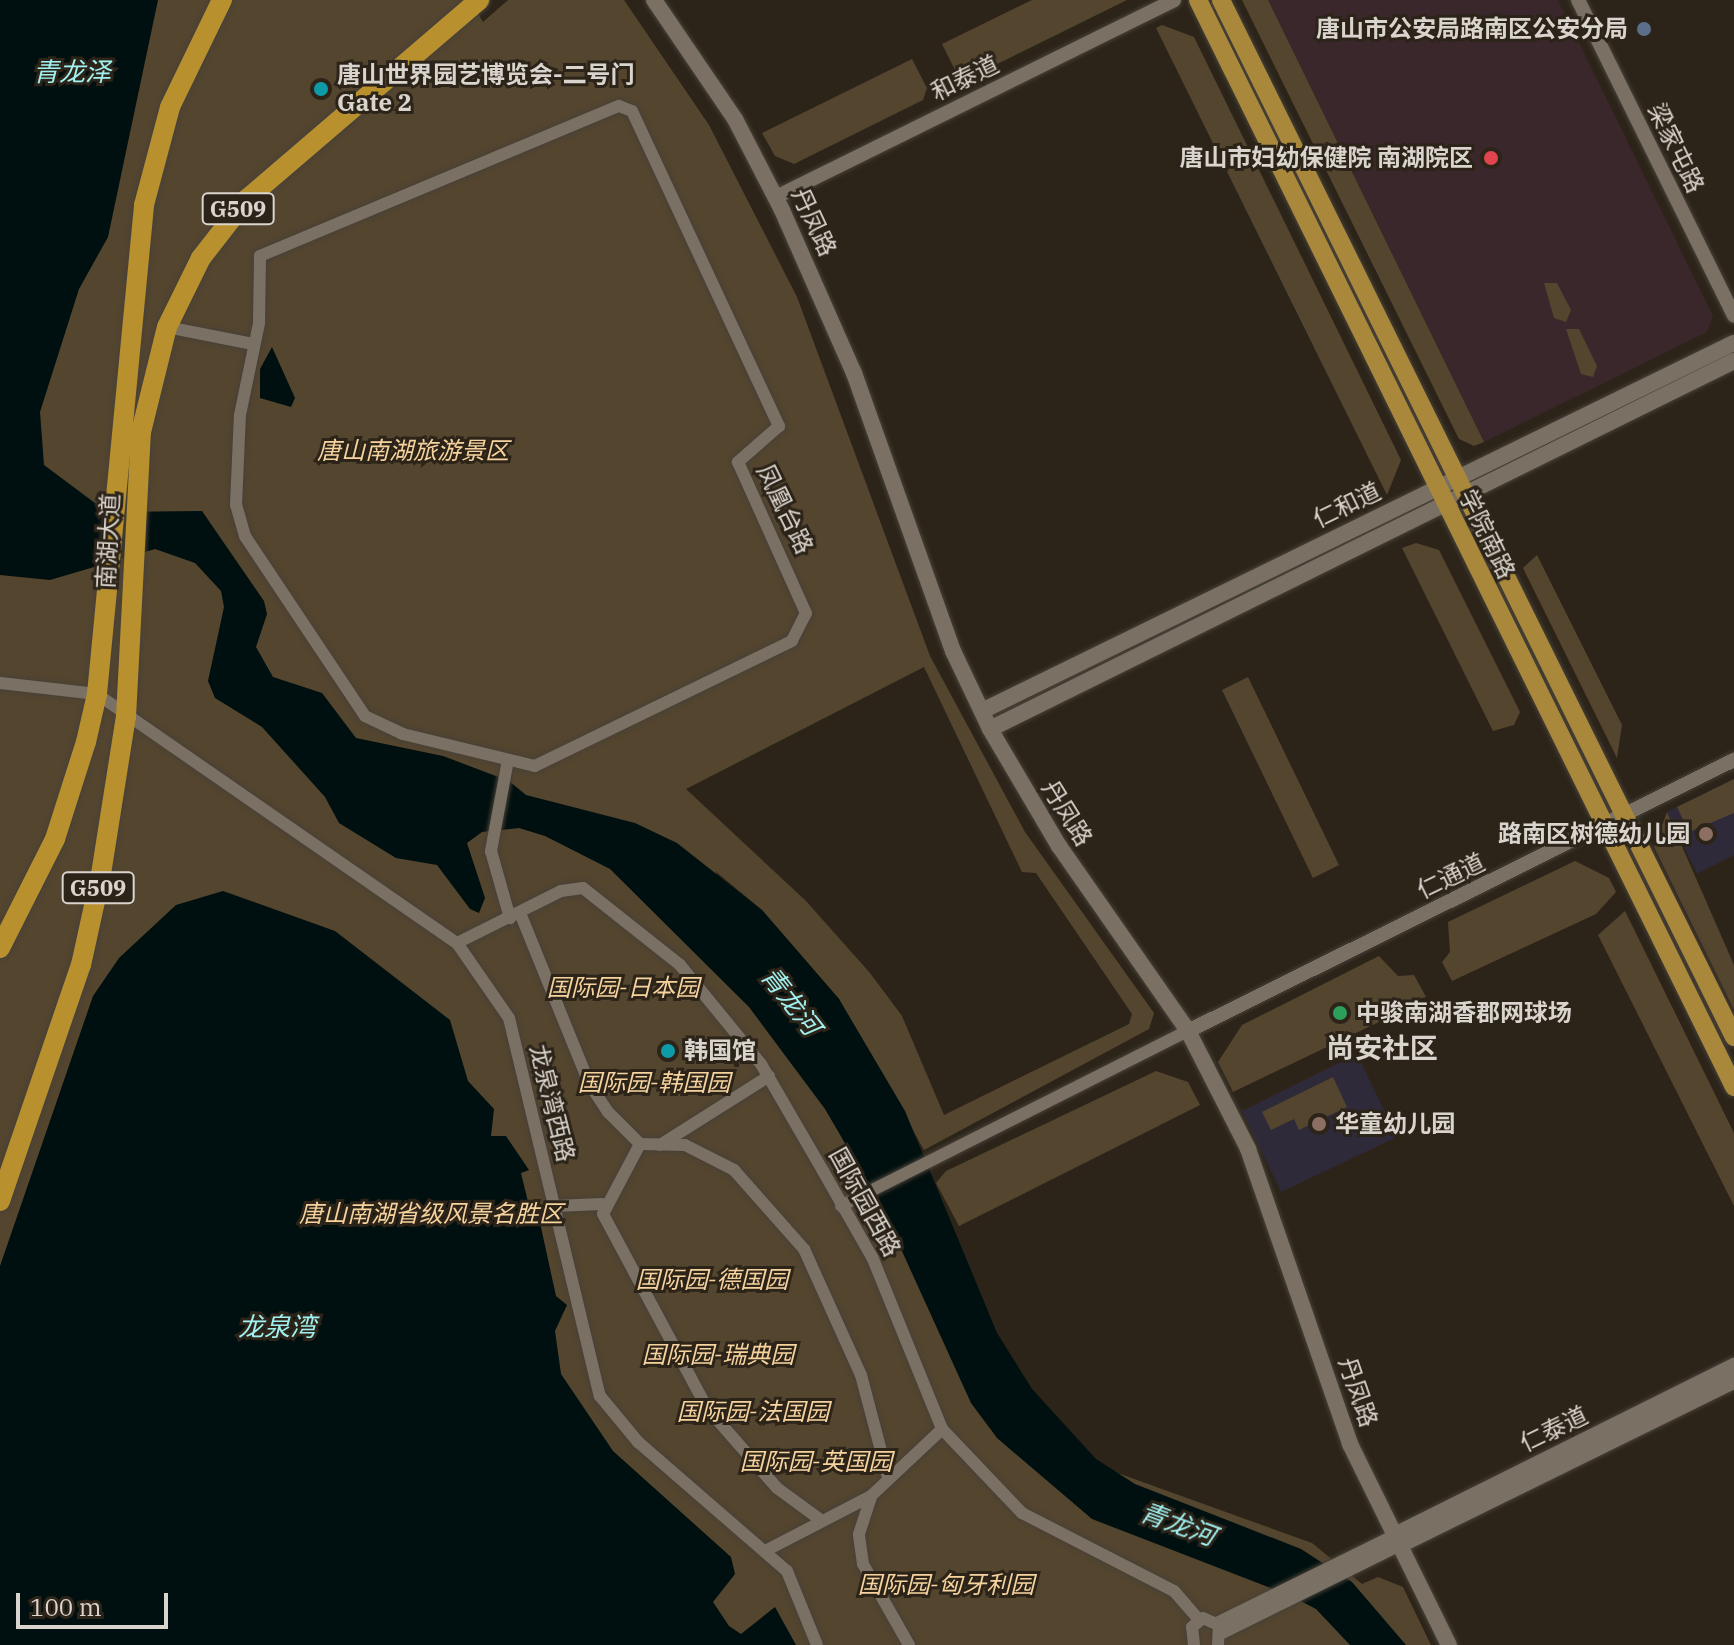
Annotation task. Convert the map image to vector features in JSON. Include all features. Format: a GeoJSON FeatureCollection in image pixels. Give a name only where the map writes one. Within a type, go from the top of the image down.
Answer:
{"type":"FeatureCollection","features":[{"type":"Feature","properties":{"kind":"highway","name":"南湖大道"},"geometry":{"type":"LineString","coordinates":[[0,948],[55,839],[97,694],[144,205],[170,107],[222,0]]}},
{"type":"Feature","properties":{"kind":"highway","name":"南湖大道"},"geometry":{"type":"LineString","coordinates":[[0,1201],[81,965],[126,717],[141,432],[167,327],[201,258],[247,199],[477,0]]}},
{"type":"Feature","properties":{"kind":"main road","name":"丹凤路"},"geometry":{"type":"LineString","coordinates":[[654,0],[735,119],[776,197],[854,373],[953,651],[990,729],[1068,860],[1188,1031],[1267,1194],[1336,1408],[1449,1645]]}},
{"type":"Feature","properties":{"kind":"main road","name":"学院南路"},"geometry":{"type":"LineString","coordinates":[[1198,0],[1438,486],[1444,506],[1734,1087]]}},
{"type":"Feature","properties":{"kind":"main road","name":"学院南路"},"geometry":{"type":"LineString","coordinates":[[1221,0],[1734,1037]]}},
{"type":"Feature","properties":{"kind":"main road","name":"仁和道"},"geometry":{"type":"LineString","coordinates":[[982,711],[1734,343]]}},
{"type":"Feature","properties":{"kind":"main road","name":"仁和道"},"geometry":{"type":"LineString","coordinates":[[990,729],[1734,361]]}},
{"type":"Feature","properties":{"kind":"main road","name":"仁泰道"},"geometry":{"type":"LineString","coordinates":[[1397,1540],[1734,1366]]}},
{"type":"Feature","properties":{"kind":"main road","name":"仁泰道"},"geometry":{"type":"LineString","coordinates":[[1397,1540],[1734,1381]]}},
{"type":"Feature","properties":{"kind":"street","name":"和泰道"},"geometry":{"type":"LineString","coordinates":[[776,197],[1174,0]]}},
{"type":"Feature","properties":{"kind":"street","name":"梁家屯路"},"geometry":{"type":"LineString","coordinates":[[1578,0],[1734,316]]}},
{"type":"Feature","properties":{"kind":"street","name":"凤凰台路"},"geometry":{"type":"LineString","coordinates":[[619,106],[632,111],[779,426],[738,462],[806,613],[792,641],[535,766],[508,760],[395,732],[365,716],[245,536],[236,505],[265,249],[619,106]]}},
{"type":"Feature","properties":{"kind":"street"},"geometry":{"type":"LineString","coordinates":[[167,327],[253,344]]}},
{"type":"Feature","properties":{"kind":"street"},"geometry":{"type":"LineString","coordinates":[[0,683],[97,694]]}},
{"type":"Feature","properties":{"kind":"street","name":"龙泉湾西路"},"geometry":{"type":"LineString","coordinates":[[97,694],[126,717],[457,943],[509,1018],[555,1206],[587,1365],[600,1396],[638,1442],[767,1550],[787,1571],[817,1645]]}},
{"type":"Feature","properties":{"kind":"street"},"geometry":{"type":"LineString","coordinates":[[508,760],[492,835],[515,916],[589,1083],[640,1144],[685,1145],[734,1170],[804,1249],[861,1375],[888,1477]]}},
{"type":"Feature","properties":{"kind":"street","name":"仁通道"},"geometry":{"type":"LineString","coordinates":[[1188,1031],[1734,760]]}},
{"type":"Feature","properties":{"kind":"street","name":"国际园西路"},"geometry":{"type":"LineString","coordinates":[[457,943],[561,891],[592,892],[680,965],[769,1076],[891,1300],[942,1429],[1022,1513],[1174,1591],[1199,1620]]}},
{"type":"Feature","properties":{"kind":"street"},"geometry":{"type":"LineString","coordinates":[[841,1206],[1188,1031]]}},
{"type":"Feature","properties":{"kind":"street"},"geometry":{"type":"LineString","coordinates":[[660,1145],[769,1076]]}},
{"type":"Feature","properties":{"kind":"street"},"geometry":{"type":"LineString","coordinates":[[602,1204],[640,1144]]}},
{"type":"Feature","properties":{"kind":"street"},"geometry":{"type":"LineString","coordinates":[[555,1206],[602,1204]]}},
{"type":"Feature","properties":{"kind":"street"},"geometry":{"type":"LineString","coordinates":[[602,1204],[707,1408],[777,1488],[818,1518]]}},
{"type":"Feature","properties":{"kind":"street"},"geometry":{"type":"LineString","coordinates":[[909,1645],[863,1564],[859,1534],[871,1496],[942,1429]]}},
{"type":"Feature","properties":{"kind":"street"},"geometry":{"type":"LineString","coordinates":[[767,1550],[818,1518],[871,1496]]}},
{"type":"Feature","properties":{"kind":"street"},"geometry":{"type":"LineString","coordinates":[[1190,1644],[1199,1620],[1219,1633],[1270,1603],[1397,1540]]}},
{"type":"Feature","properties":{"kind":"shaded area","name":"唐山市妇幼保健院 南湖院区"},"geometry":{"type":"Polygon","coordinates":[[[1268,0],[1558,0],[1713,316],[1707,332],[1484,442],[1268,0]]]}},
{"type":"Feature","properties":{"kind":"shaded area","name":"路南区树德幼儿园"},"geometry":{"type":"Polygon","coordinates":[[[1734,779],[1734,855],[1697,874],[1667,812],[1734,779]]]}},
{"type":"Feature","properties":{"kind":"shaded area","name":"华童幼儿园"},"geometry":{"type":"Polygon","coordinates":[[[1357,1054],[1397,1137],[1281,1192],[1242,1111],[1357,1054]]]}},
{"type":"Feature","properties":{"kind":"green space","name":"唐山南湖旅游景区"},"geometry":{"type":"Polygon","coordinates":[[[0,0],[470,0],[483,22],[508,0],[624,0],[709,125],[797,297],[930,656],[1025,832],[1154,1013],[1149,1029],[924,1150],[839,999],[762,910],[715,871],[990,1349],[1087,1462],[1312,1543],[1362,1584],[1378,1577],[1403,1587],[1431,1645],[0,1645],[0,0]],[[924,667],[686,789],[806,901],[870,973],[902,1016],[944,1115],[1129,1024],[1132,1014],[1036,873],[1022,872],[924,667]]]}},
{"type":"Feature","properties":{"kind":"green space"},"geometry":{"type":"Polygon","coordinates":[[[1032,0],[1127,0],[969,78],[958,76],[942,44],[1032,0]]]}},
{"type":"Feature","properties":{"kind":"green space"},"geometry":{"type":"Polygon","coordinates":[[[1242,0],[1268,0],[1484,442],[1474,446],[1459,439],[1242,0]]]}},
{"type":"Feature","properties":{"kind":"green space"},"geometry":{"type":"Polygon","coordinates":[[[1162,25],[1194,37],[1401,460],[1387,495],[1156,28],[1162,25]]]}},
{"type":"Feature","properties":{"kind":"green space"},"geometry":{"type":"Polygon","coordinates":[[[912,59],[927,88],[923,100],[794,164],[775,156],[762,133],[912,59]]]}},
{"type":"Feature","properties":{"kind":"green space"},"geometry":{"type":"Polygon","coordinates":[[[1544,283],[1557,283],[1571,310],[1566,322],[1554,318],[1544,283]]]}},
{"type":"Feature","properties":{"kind":"green space"},"geometry":{"type":"Polygon","coordinates":[[[1566,329],[1579,329],[1597,366],[1593,377],[1581,374],[1566,329]]]}},
{"type":"Feature","properties":{"kind":"green space"},"geometry":{"type":"Polygon","coordinates":[[[1416,543],[1439,550],[1520,712],[1514,725],[1493,731],[1402,548],[1416,543]]]}},
{"type":"Feature","properties":{"kind":"green space"},"geometry":{"type":"Polygon","coordinates":[[[1537,555],[1622,725],[1617,758],[1523,568],[1537,555]]]}},
{"type":"Feature","properties":{"kind":"green space"},"geometry":{"type":"Polygon","coordinates":[[[1248,677],[1339,865],[1313,878],[1222,690],[1248,677]]]}},
{"type":"Feature","properties":{"kind":"green space"},"geometry":{"type":"Polygon","coordinates":[[[1734,779],[1734,813],[1689,832],[1677,807],[1734,779]]]}},
{"type":"Feature","properties":{"kind":"green space"},"geometry":{"type":"Polygon","coordinates":[[[1667,812],[1734,965],[1734,1010],[1654,847],[1667,812]]]}},
{"type":"Feature","properties":{"kind":"green space"},"geometry":{"type":"Polygon","coordinates":[[[1575,861],[1609,878],[1616,892],[1596,914],[1452,981],[1442,962],[1450,952],[1448,922],[1575,861]]]}},
{"type":"Feature","properties":{"kind":"green space"},"geometry":{"type":"Polygon","coordinates":[[[1625,911],[1734,1133],[1734,1206],[1598,935],[1625,911]]]}},
{"type":"Feature","properties":{"kind":"green space"},"geometry":{"type":"Polygon","coordinates":[[[1379,956],[1398,976],[1414,975],[1426,997],[1393,1006],[1379,1022],[1233,1092],[1218,1062],[1242,1025],[1379,956]]]}},
{"type":"Feature","properties":{"kind":"green space"},"geometry":{"type":"Polygon","coordinates":[[[1156,1071],[1188,1082],[1200,1105],[959,1226],[936,1183],[946,1171],[1156,1071]]]}},
{"type":"Feature","properties":{"kind":"green space"},"geometry":{"type":"Polygon","coordinates":[[[1333,1077],[1347,1107],[1299,1130],[1294,1119],[1271,1130],[1262,1112],[1333,1077]]]}},
{"type":"Feature","properties":{"kind":"water"},"geometry":{"type":"Polygon","coordinates":[[[0,0],[158,0],[108,237],[79,289],[40,412],[44,465],[107,512],[202,511],[264,601],[267,614],[256,647],[273,677],[322,693],[356,738],[443,756],[509,781],[526,795],[635,823],[677,843],[762,910],[839,999],[905,1111],[997,1333],[1032,1389],[1096,1459],[1135,1484],[1301,1549],[1352,1582],[1406,1645],[1350,1645],[1316,1609],[1289,1595],[1092,1519],[997,1438],[971,1403],[881,1205],[825,1109],[749,1007],[610,869],[545,836],[519,828],[482,832],[467,843],[485,898],[479,913],[470,909],[437,865],[396,858],[339,823],[325,797],[262,727],[215,698],[208,681],[224,607],[221,591],[195,563],[155,549],[50,580],[0,575],[0,0]]]}},
{"type":"Feature","properties":{"kind":"water"},"geometry":{"type":"Polygon","coordinates":[[[272,347],[295,398],[291,407],[260,398],[260,369],[272,347]]]}},
{"type":"Feature","properties":{"kind":"water","name":"龙泉湾"},"geometry":{"type":"Polygon","coordinates":[[[223,891],[335,931],[450,1020],[468,1081],[494,1109],[491,1136],[506,1136],[529,1170],[521,1173],[528,1202],[537,1209],[556,1296],[567,1305],[555,1331],[561,1374],[613,1451],[731,1557],[735,1574],[713,1602],[729,1626],[741,1634],[775,1607],[796,1645],[0,1645],[0,1266],[93,996],[119,958],[176,905],[223,891]]]}},
{"type":"Feature","properties":{"kind":"place","name":"唐山市公安局路南区公安分局"},"geometry":{"type":"Point","coordinates":[1644,29]}},
{"type":"Feature","properties":{"kind":"place","name":"唐山世界园艺博览会-二号门 Gate 2"},"geometry":{"type":"Point","coordinates":[321,89]}},
{"type":"Feature","properties":{"kind":"place","name":"唐山市妇幼保健院 南湖院区"},"geometry":{"type":"Point","coordinates":[1491,158]}},
{"type":"Feature","properties":{"kind":"place","name":"路南区树德幼儿园"},"geometry":{"type":"Point","coordinates":[1706,834]}},
{"type":"Feature","properties":{"kind":"place","name":"中骏南湖香郡网球场"},"geometry":{"type":"Point","coordinates":[1340,1013]}},
{"type":"Feature","properties":{"kind":"place","name":"韩国馆"},"geometry":{"type":"Point","coordinates":[668,1051]}},
{"type":"Feature","properties":{"kind":"place","name":"华童幼儿园"},"geometry":{"type":"Point","coordinates":[1319,1124]}},
{"type":"Feature","properties":{"kind":"district","name":"尚安社区"},"geometry":{"type":"Point","coordinates":[1382,1048]}},
{"type":"Feature","properties":{"kind":"water label","name":"青龙泽"},"geometry":{"type":"Point","coordinates":[72,72]}},
{"type":"Feature","properties":{"kind":"water label","name":"青龙河"},"geometry":{"type":"Point","coordinates":[791,1001]}},
{"type":"Feature","properties":{"kind":"water label","name":"青龙河"},"geometry":{"type":"Point","coordinates":[1178,1524]}},
{"type":"Feature","properties":{"kind":"park label","name":"国际园-日本园"},"geometry":{"type":"Point","coordinates":[623,988]}},
{"type":"Feature","properties":{"kind":"park label","name":"国际园-韩国园"},"geometry":{"type":"Point","coordinates":[654,1083]}},
{"type":"Feature","properties":{"kind":"park label","name":"唐山南湖省级风景名胜区"},"geometry":{"type":"Point","coordinates":[431,1214]}},
{"type":"Feature","properties":{"kind":"park label","name":"国际园-德国园"},"geometry":{"type":"Point","coordinates":[712,1280]}},
{"type":"Feature","properties":{"kind":"park label","name":"国际园-瑞典园"},"geometry":{"type":"Point","coordinates":[718,1355]}},
{"type":"Feature","properties":{"kind":"park label","name":"国际园-法国园"},"geometry":{"type":"Point","coordinates":[753,1412]}},
{"type":"Feature","properties":{"kind":"park label","name":"国际园-英国园"},"geometry":{"type":"Point","coordinates":[816,1462]}},
{"type":"Feature","properties":{"kind":"park label","name":"国际园-匈牙利园"},"geometry":{"type":"Point","coordinates":[946,1585]}}]}
